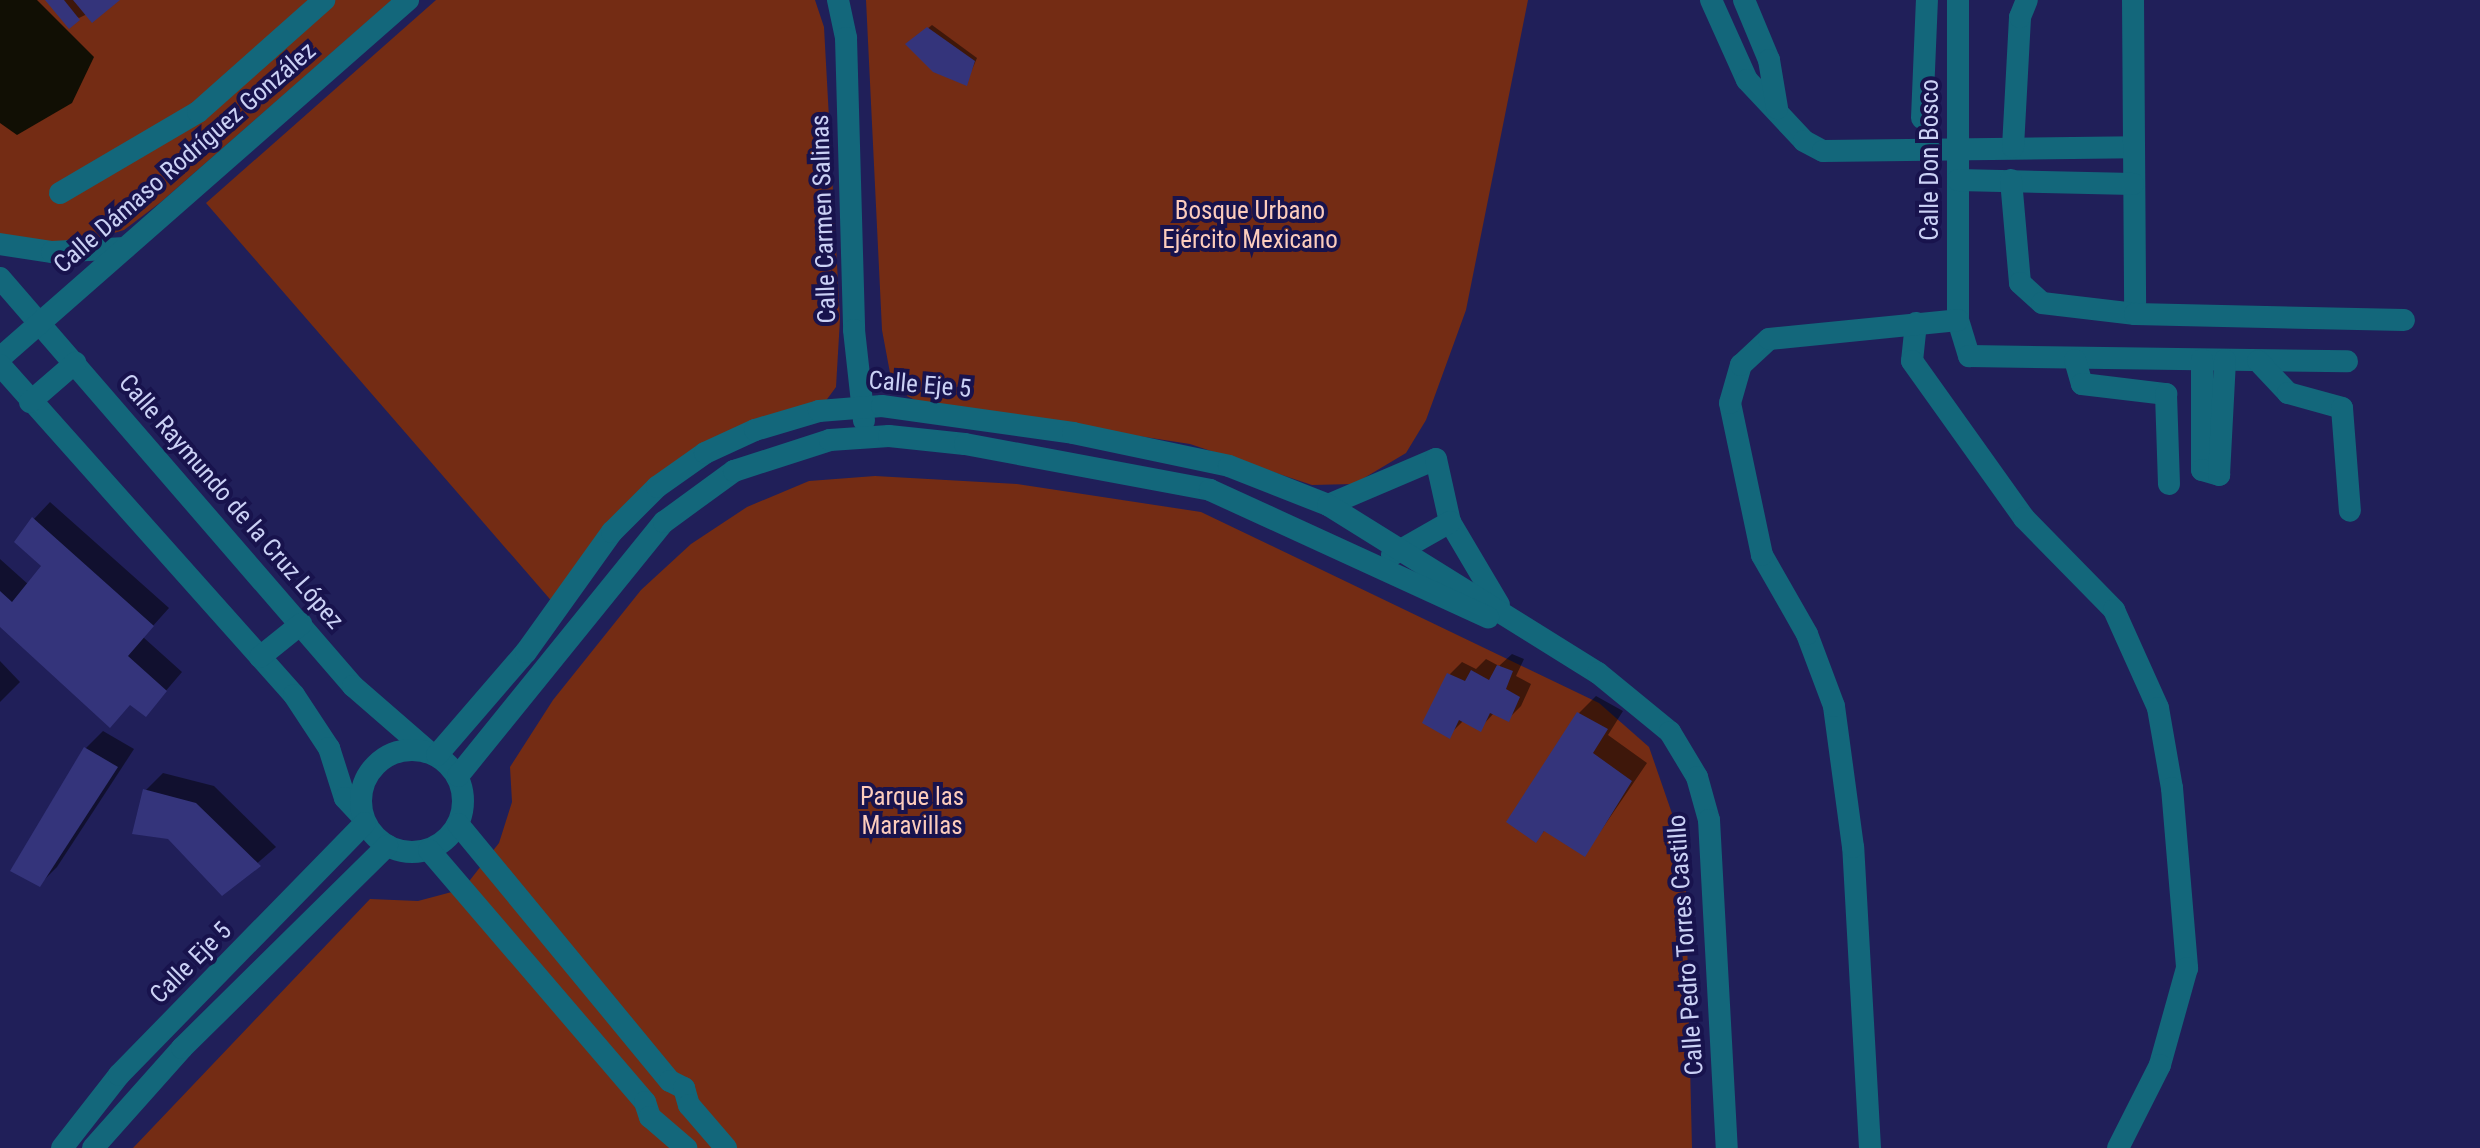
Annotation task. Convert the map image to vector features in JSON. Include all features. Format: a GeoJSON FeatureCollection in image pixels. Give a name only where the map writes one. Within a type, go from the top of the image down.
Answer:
{"type":"FeatureCollection","features":[{"type":"Feature","properties":{"kind":"street"},"geometry":{"type":"LineString","coordinates":[[60,193],[198,112],[324,0]]}},
{"type":"Feature","properties":{"kind":"street","name":"Calle Dámaso Rodríguez González"},"geometry":{"type":"LineString","coordinates":[[0,361],[38,323],[408,0]]}},
{"type":"Feature","properties":{"kind":"street","name":"Calle Carmen Salinas"},"geometry":{"type":"LineString","coordinates":[[838,0],[846,38],[862,406],[867,436]]}},
{"type":"Feature","properties":{"kind":"street"},"geometry":{"type":"LineString","coordinates":[[1711,0],[1746,80],[1777,108],[1804,141],[1823,151],[1958,146],[2132,147]]}},
{"type":"Feature","properties":{"kind":"street"},"geometry":{"type":"LineString","coordinates":[[1744,0],[1770,60],[1777,108]]}},
{"type":"Feature","properties":{"kind":"street"},"geometry":{"type":"LineString","coordinates":[[1922,118],[1927,0]]}},
{"type":"Feature","properties":{"kind":"street","name":"Calle Don Bosco"},"geometry":{"type":"LineString","coordinates":[[1958,0],[1958,320]]}},
{"type":"Feature","properties":{"kind":"street"},"geometry":{"type":"LineString","coordinates":[[2013,146],[2026,0]]}},
{"type":"Feature","properties":{"kind":"street"},"geometry":{"type":"LineString","coordinates":[[2133,0],[2135,314]]}},
{"type":"Feature","properties":{"kind":"street"},"geometry":{"type":"LineString","coordinates":[[2053,147],[2053,181]]}},
{"type":"Feature","properties":{"kind":"street"},"geometry":{"type":"LineString","coordinates":[[1958,180],[2133,184]]}},
{"type":"Feature","properties":{"kind":"street"},"geometry":{"type":"LineString","coordinates":[[2011,180],[2024,292],[2042,303],[2135,314],[2404,320]]}},
{"type":"Feature","properties":{"kind":"street"},"geometry":{"type":"LineString","coordinates":[[0,244],[52,252],[125,248]]}},
{"type":"Feature","properties":{"kind":"street","name":"Calle Raymundo de la Cruz López"},"geometry":{"type":"LineString","coordinates":[[0,278],[354,686],[433,754]]}},
{"type":"Feature","properties":{"kind":"street"},"geometry":{"type":"LineString","coordinates":[[1870,1148],[1853,847],[1834,706],[1807,634],[1762,554],[1730,403],[1741,365],[1769,338],[1958,320],[1962,346],[1982,360],[2347,361]]}},
{"type":"Feature","properties":{"kind":"street"},"geometry":{"type":"LineString","coordinates":[[1916,323],[1912,361],[2024,518],[2114,610],[2158,708],[2172,788],[2187,968],[2160,1065],[2118,1148]]}},
{"type":"Feature","properties":{"kind":"street"},"geometry":{"type":"LineString","coordinates":[[2074,360],[2082,384],[2166,394],[2169,484]]}},
{"type":"Feature","properties":{"kind":"street"},"geometry":{"type":"LineString","coordinates":[[0,361],[30,402],[314,721],[345,798],[364,820],[387,846],[429,850],[645,1102],[650,1116],[666,1125],[686,1148]]}},
{"type":"Feature","properties":{"kind":"street"},"geometry":{"type":"LineString","coordinates":[[2258,361],[2288,394],[2342,408],[2350,510]]}},
{"type":"Feature","properties":{"kind":"street"},"geometry":{"type":"LineString","coordinates":[[30,402],[75,362]]}},
{"type":"Feature","properties":{"kind":"street","name":"Calle Eje 5"},"geometry":{"type":"LineString","coordinates":[[433,754],[526,652],[612,532],[657,487],[705,452],[755,430],[862,406],[1164,449],[1328,505],[1500,616]]}},
{"type":"Feature","properties":{"kind":"street"},"geometry":{"type":"LineString","coordinates":[[458,776],[664,522],[699,493],[774,454],[867,436],[965,444],[1151,475],[1259,508],[1374,563],[1500,616]]}},
{"type":"Feature","properties":{"kind":"street"},"geometry":{"type":"LineString","coordinates":[[1328,505],[1436,459],[1450,522],[1500,616]]}},
{"type":"Feature","properties":{"kind":"street"},"geometry":{"type":"LineString","coordinates":[[1374,563],[1450,522]]}},
{"type":"Feature","properties":{"kind":"street","name":"Calle Pedro Torres Castillo"},"geometry":{"type":"LineString","coordinates":[[1500,616],[1538,635],[1637,700],[1670,732],[1697,777],[1715,894],[1726,1148]]}},
{"type":"Feature","properties":{"kind":"street"},"geometry":{"type":"LineString","coordinates":[[260,657],[301,624]]}},
{"type":"Feature","properties":{"kind":"street"},"geometry":{"type":"LineString","coordinates":[[364,820],[363,784],[382,758],[413,749],[433,754],[458,776],[463,808],[458,824],[429,850]]}},
{"type":"Feature","properties":{"kind":"street","name":"Calle Eje 5"},"geometry":{"type":"LineString","coordinates":[[62,1148],[119,1075],[364,820]]}},
{"type":"Feature","properties":{"kind":"street"},"geometry":{"type":"LineString","coordinates":[[458,824],[670,1080],[684,1088],[689,1105],[726,1148]]}},
{"type":"Feature","properties":{"kind":"street"},"geometry":{"type":"LineString","coordinates":[[93,1148],[182,1048],[387,846]]}},
{"type":"Feature","properties":{"kind":"street"},"geometry":{"type":"LineString","coordinates":[[645,1102],[652,1086],[670,1080]]}},
{"type":"Feature","properties":{"kind":"street"},"geometry":{"type":"LineString","coordinates":[[666,1125],[682,1119],[689,1105]]}},
{"type":"Feature","properties":{"kind":"green space"},"geometry":{"type":"Polygon","coordinates":[[[0,0],[392,0],[161,202],[124,230],[65,248],[0,238],[0,0]]]}},
{"type":"Feature","properties":{"kind":"green space"},"geometry":{"type":"Polygon","coordinates":[[[436,0],[815,0],[824,27],[840,319],[836,387],[825,402],[701,451],[555,605],[206,203],[436,0]]]}},
{"type":"Feature","properties":{"kind":"green space","name":"Bosque Urbano Ejército Mexicano"},"geometry":{"type":"Polygon","coordinates":[[[866,0],[1528,0],[1466,310],[1426,420],[1406,453],[1354,484],[1312,485],[1190,444],[919,402],[893,389],[882,330],[866,0]]]}},
{"type":"Feature","properties":{"kind":"green space","name":"Parque las Maravillas"},"geometry":{"type":"Polygon","coordinates":[[[875,476],[1017,484],[1201,512],[1599,703],[1649,747],[1685,851],[1692,1148],[133,1148],[370,899],[418,901],[463,889],[499,843],[512,802],[510,767],[553,700],[641,590],[691,544],[747,507],[809,481],[875,476]]]}},
{"type":"Feature","properties":{"kind":"shaded area"},"geometry":{"type":"Polygon","coordinates":[[[0,0],[37,0],[94,57],[72,103],[17,135],[0,123],[0,0]]]}},
{"type":"Feature","properties":{"kind":"building"},"geometry":{"type":"Polygon","coordinates":[[[45,0],[64,0],[80,20],[69,29],[45,0]]]}},
{"type":"Feature","properties":{"kind":"building"},"geometry":{"type":"Polygon","coordinates":[[[73,0],[120,0],[92,23],[73,0]]]}},
{"type":"Feature","properties":{"kind":"building"},"geometry":{"type":"Polygon","coordinates":[[[927,27],[975,61],[967,86],[933,72],[905,44],[927,27]]]}},
{"type":"Feature","properties":{"kind":"building"},"geometry":{"type":"Polygon","coordinates":[[[32,517],[154,626],[128,656],[167,691],[146,717],[130,705],[110,728],[0,627],[0,591],[12,602],[41,566],[14,542],[32,517]]]}},
{"type":"Feature","properties":{"kind":"building"},"geometry":{"type":"Polygon","coordinates":[[[1497,665],[1513,671],[1506,689],[1520,697],[1509,722],[1490,713],[1481,732],[1459,720],[1450,739],[1422,723],[1447,673],[1465,681],[1471,670],[1489,680],[1497,665]]]}},
{"type":"Feature","properties":{"kind":"building"},"geometry":{"type":"Polygon","coordinates":[[[1577,712],[1608,729],[1593,753],[1632,781],[1585,857],[1544,831],[1536,843],[1506,822],[1577,712]]]}},
{"type":"Feature","properties":{"kind":"building"},"geometry":{"type":"Polygon","coordinates":[[[84,747],[118,767],[40,887],[10,871],[84,747]]]}},
{"type":"Feature","properties":{"kind":"building"},"geometry":{"type":"Polygon","coordinates":[[[143,789],[196,803],[261,866],[222,896],[168,839],[132,834],[143,789]]]}}]}
